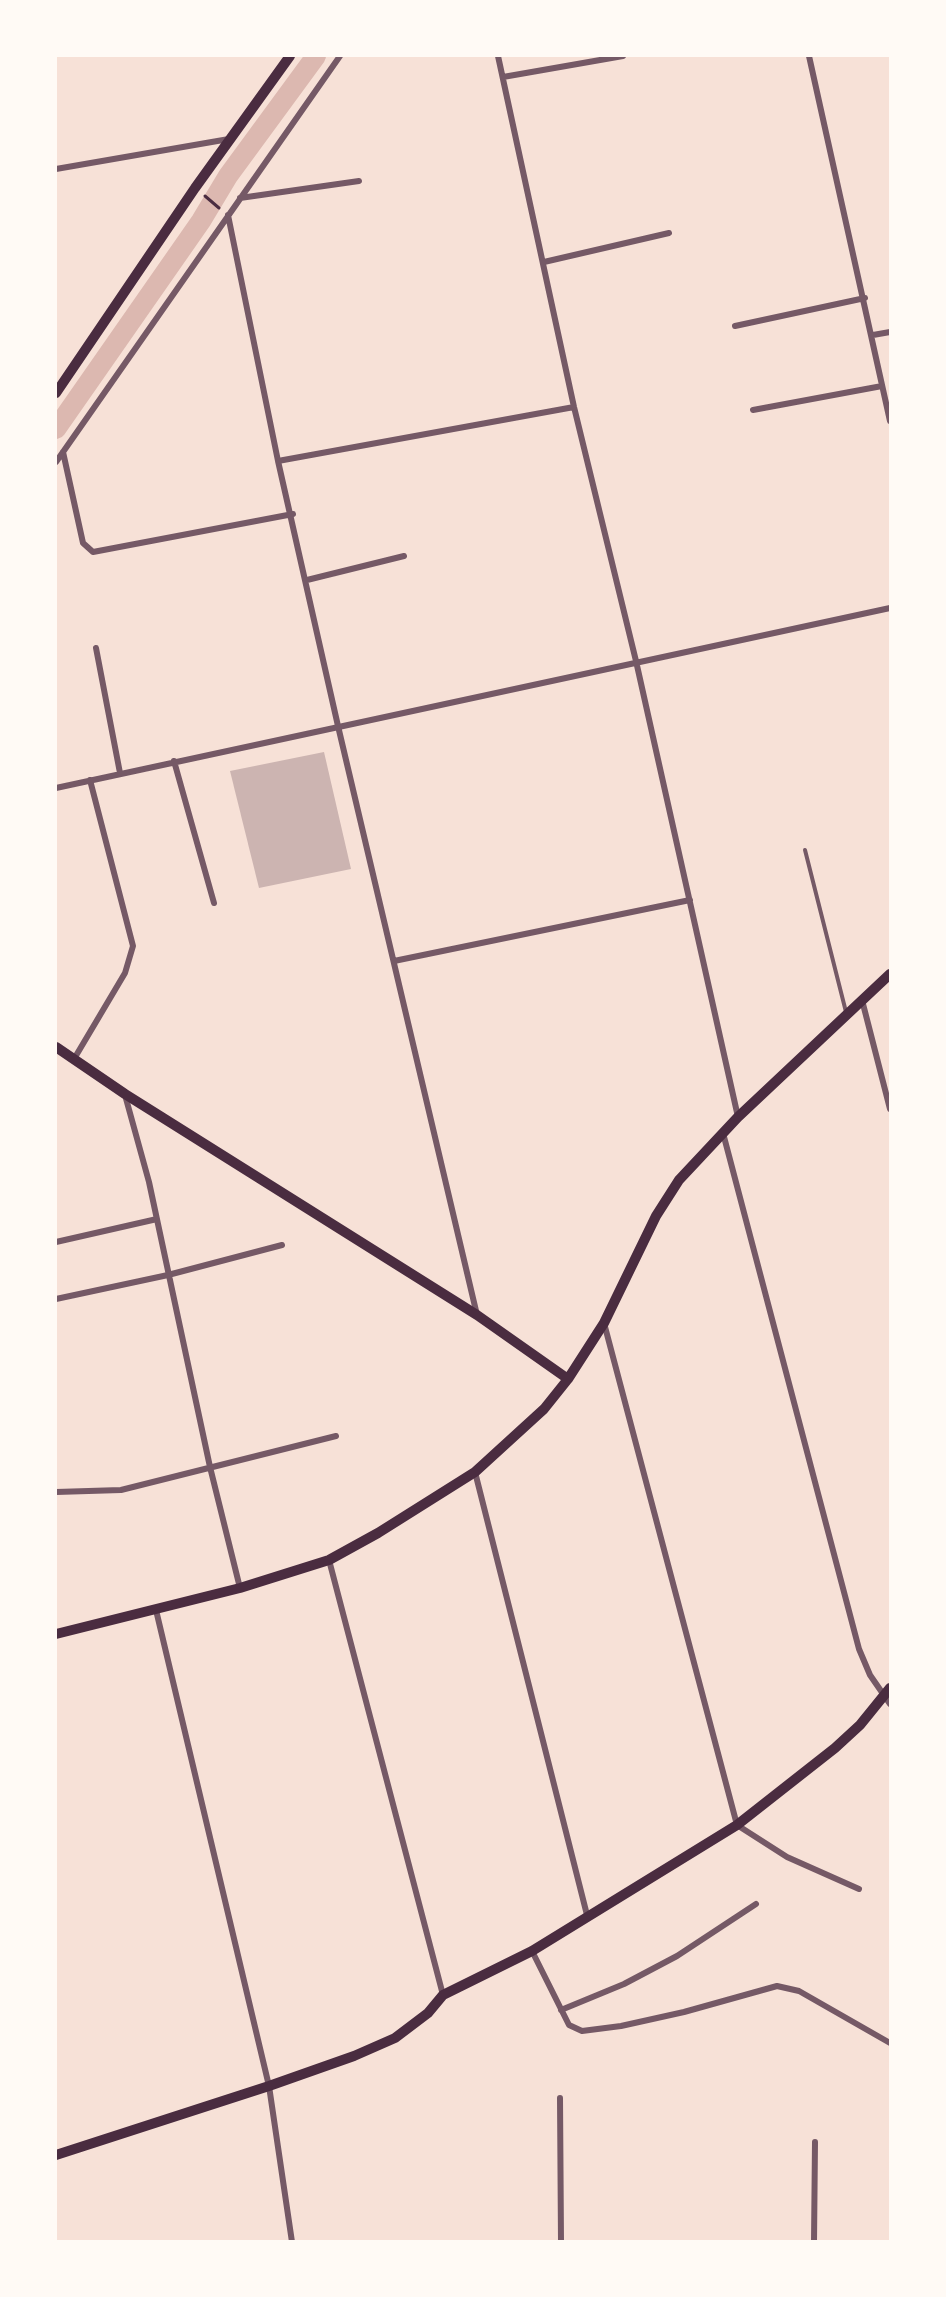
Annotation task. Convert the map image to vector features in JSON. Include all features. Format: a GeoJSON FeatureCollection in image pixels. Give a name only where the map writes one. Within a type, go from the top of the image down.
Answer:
{"type":"FeatureCollection","features":[{"type":"Feature","properties":{"kind":"main road"},"geometry":{"type":"LineString","coordinates":[[56,393],[230,138],[290,56]]}},
{"type":"Feature","properties":{"kind":"main road"},"geometry":{"type":"LineString","coordinates":[[56,1634],[240,1588],[329,1560],[378,1533],[476,1472],[544,1409],[568,1379],[604,1323],[656,1216],[679,1180],[738,1117],[891,974]]}},
{"type":"Feature","properties":{"kind":"main road"},"geometry":{"type":"LineString","coordinates":[[56,1047],[125,1094],[477,1315],[568,1379]]}},
{"type":"Feature","properties":{"kind":"main road"},"geometry":{"type":"LineString","coordinates":[[56,2155],[269,2086],[354,2056],[395,2038],[428,2013],[443,1995],[532,1951],[587,1915],[737,1825],[835,1748],[888,1696]]}},
{"type":"Feature","properties":{"kind":"street"},"geometry":{"type":"LineString","coordinates":[[56,462],[340,56]]}},
{"type":"Feature","properties":{"kind":"street"},"geometry":{"type":"LineString","coordinates":[[498,56],[574,407],[636,661],[738,1117]]}},
{"type":"Feature","properties":{"kind":"street"},"geometry":{"type":"LineString","coordinates":[[503,77],[623,56]]}},
{"type":"Feature","properties":{"kind":"street"},"geometry":{"type":"LineString","coordinates":[[809,56],[891,421]]}},
{"type":"Feature","properties":{"kind":"street"},"geometry":{"type":"LineString","coordinates":[[56,169],[230,138]]}},
{"type":"Feature","properties":{"kind":"street"},"geometry":{"type":"LineString","coordinates":[[240,198],[359,181]]}},
{"type":"Feature","properties":{"kind":"street"},"geometry":{"type":"LineString","coordinates":[[228,215],[278,460],[307,580],[338,726],[477,1315]]}},
{"type":"Feature","properties":{"kind":"street"},"geometry":{"type":"LineString","coordinates":[[544,262],[669,233]]}},
{"type":"Feature","properties":{"kind":"street"},"geometry":{"type":"LineString","coordinates":[[735,326],[865,298]]}},
{"type":"Feature","properties":{"kind":"street"},"geometry":{"type":"LineString","coordinates":[[873,335],[891,332]]}},
{"type":"Feature","properties":{"kind":"street"},"geometry":{"type":"LineString","coordinates":[[753,410],[882,386]]}},
{"type":"Feature","properties":{"kind":"street"},"geometry":{"type":"LineString","coordinates":[[278,460],[574,407]]}},
{"type":"Feature","properties":{"kind":"street"},"geometry":{"type":"LineString","coordinates":[[63,452],[83,543],[93,552],[292,514]]}},
{"type":"Feature","properties":{"kind":"street"},"geometry":{"type":"LineString","coordinates":[[307,580],[404,556]]}},
{"type":"Feature","properties":{"kind":"street"},"geometry":{"type":"LineString","coordinates":[[56,788],[636,661],[891,608]]}},
{"type":"Feature","properties":{"kind":"street"},"geometry":{"type":"LineString","coordinates":[[96,648],[120,773]]}},
{"type":"Feature","properties":{"kind":"street"},"geometry":{"type":"LineString","coordinates":[[174,761],[214,903]]}},
{"type":"Feature","properties":{"kind":"street"},"geometry":{"type":"LineString","coordinates":[[74,1059],[125,973],[133,946],[90,780]]}},
{"type":"Feature","properties":{"kind":"street"},"geometry":{"type":"LineString","coordinates":[[394,961],[690,900]]}},
{"type":"Feature","properties":{"kind":"street"},"geometry":{"type":"LineString","coordinates":[[862,1000],[891,1109]]}},
{"type":"Feature","properties":{"kind":"street"},"geometry":{"type":"LineString","coordinates":[[125,1094],[157,1219],[210,1467],[240,1588]]}},
{"type":"Feature","properties":{"kind":"street"},"geometry":{"type":"LineString","coordinates":[[723,1132],[859,1649],[870,1675],[888,1696]]}},
{"type":"Feature","properties":{"kind":"street"},"geometry":{"type":"LineString","coordinates":[[56,1242],[157,1219]]}},
{"type":"Feature","properties":{"kind":"street"},"geometry":{"type":"LineString","coordinates":[[56,1299],[168,1275],[282,1245]]}},
{"type":"Feature","properties":{"kind":"street"},"geometry":{"type":"LineString","coordinates":[[604,1323],[737,1825],[787,1857],[859,1889]]}},
{"type":"Feature","properties":{"kind":"street"},"geometry":{"type":"LineString","coordinates":[[56,1492],[121,1490],[336,1436]]}},
{"type":"Feature","properties":{"kind":"street"},"geometry":{"type":"LineString","coordinates":[[476,1472],[587,1915]]}},
{"type":"Feature","properties":{"kind":"street"},"geometry":{"type":"LineString","coordinates":[[329,1560],[443,1995]]}},
{"type":"Feature","properties":{"kind":"street"},"geometry":{"type":"LineString","coordinates":[[156,1610],[269,2086],[292,2241]]}},
{"type":"Feature","properties":{"kind":"street"},"geometry":{"type":"LineString","coordinates":[[561,2010],[624,1984],[677,1956],[756,1904]]}},
{"type":"Feature","properties":{"kind":"street"},"geometry":{"type":"LineString","coordinates":[[532,1951],[569,2025],[582,2031],[632,2024],[768,1988],[787,1987],[799,1991],[891,2043]]}},
{"type":"Feature","properties":{"kind":"street"},"geometry":{"type":"LineString","coordinates":[[560,2098],[561,2241]]}},
{"type":"Feature","properties":{"kind":"street"},"geometry":{"type":"LineString","coordinates":[[814,2241],[815,2142]]}},
{"type":"Feature","properties":{"kind":"lane"},"geometry":{"type":"LineString","coordinates":[[804,850],[846,1016]]}},
{"type":"Feature","properties":{"kind":"path"},"geometry":{"type":"LineString","coordinates":[[203,194],[218,207]]}},
{"type":"Feature","properties":{"kind":"building"},"geometry":{"type":"Polygon","coordinates":[[[324,752],[351,869],[259,888],[230,771],[324,752]]]}},
{"type":"Feature","properties":{"kind":"waterway"},"geometry":{"type":"LineString","coordinates":[[56,429],[201,221],[228,176],[316,56]]}}]}
